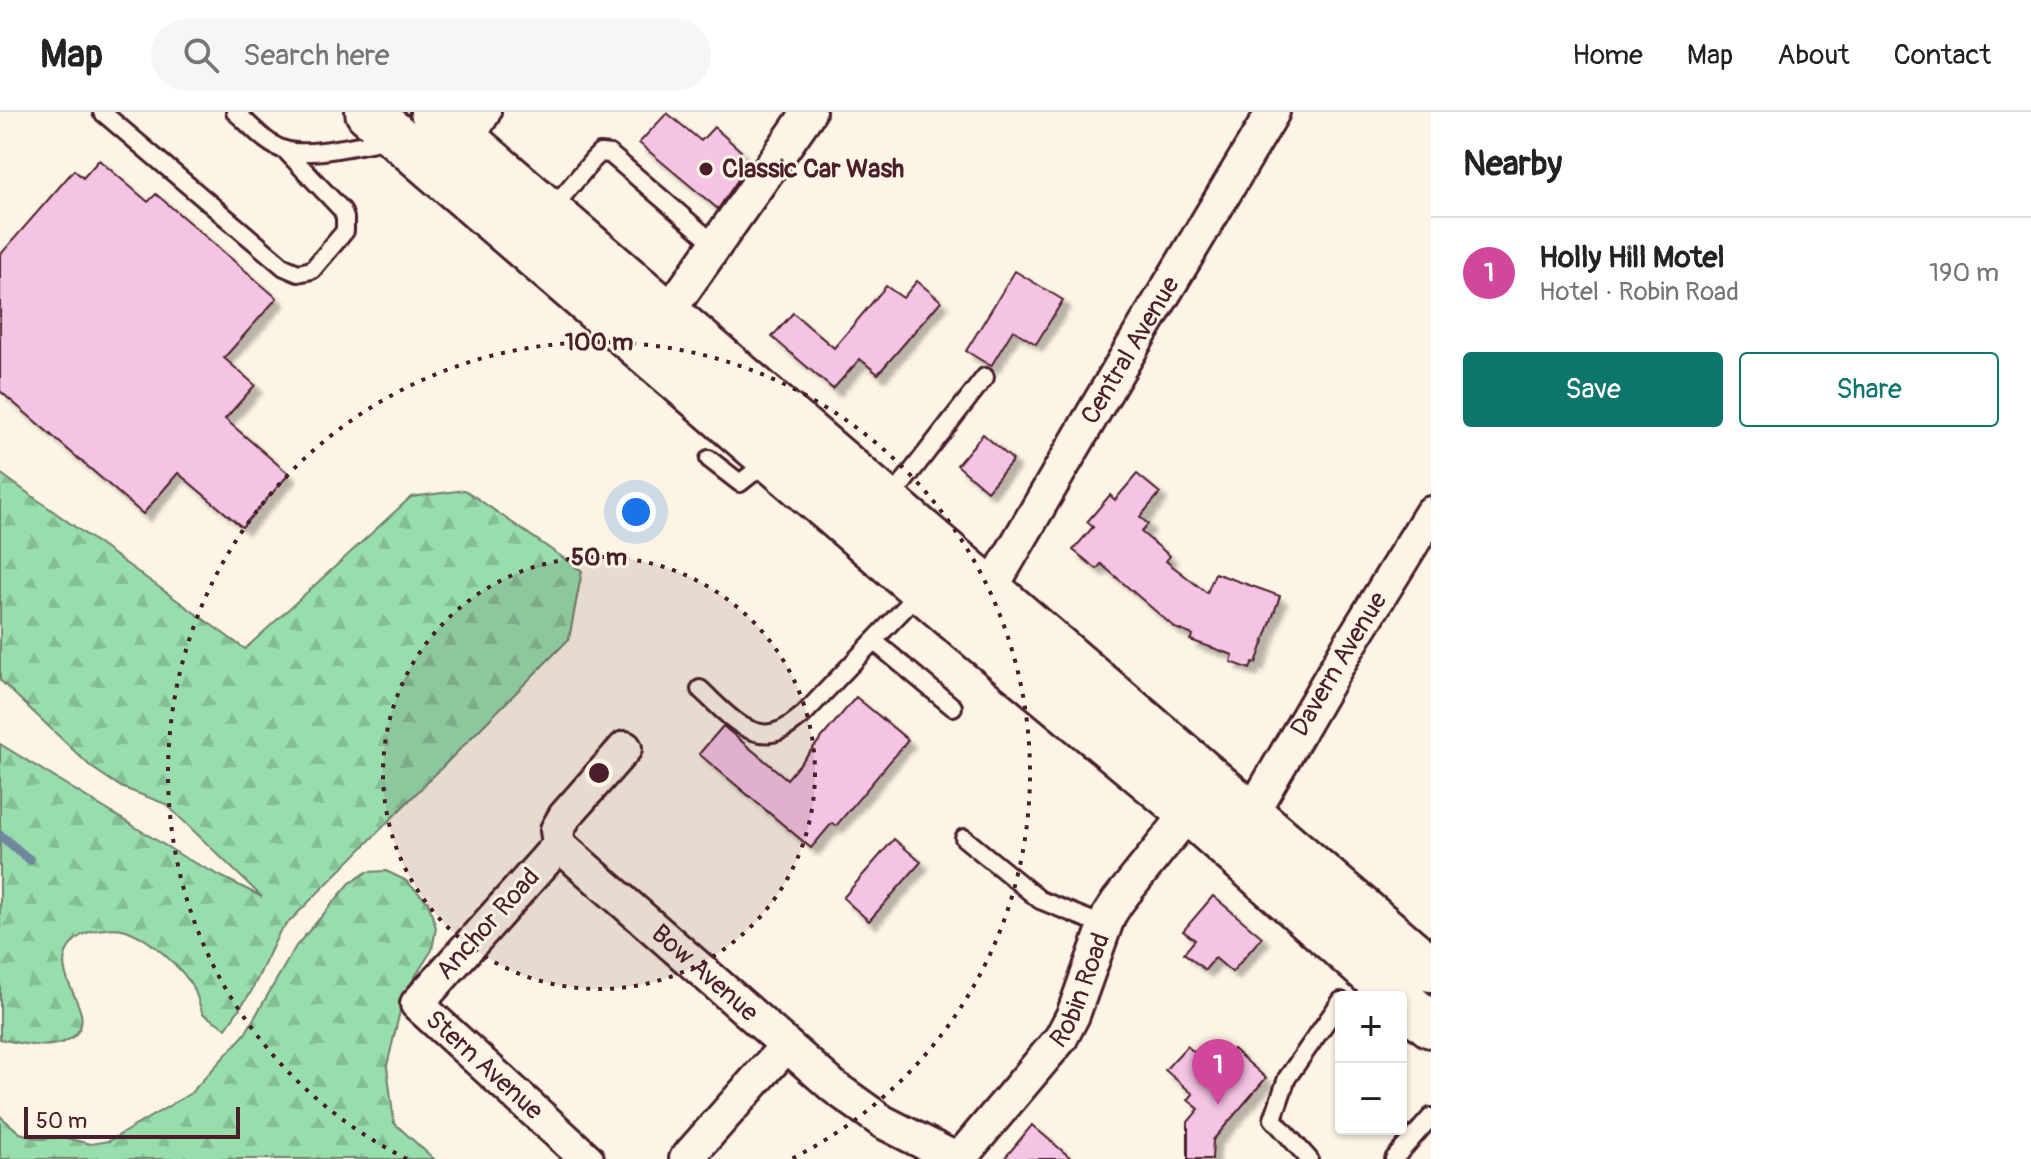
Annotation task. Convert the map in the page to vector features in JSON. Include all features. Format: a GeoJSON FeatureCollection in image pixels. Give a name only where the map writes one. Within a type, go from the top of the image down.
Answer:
{"type":"FeatureCollection","features":[{"type":"Feature","properties":{"kind":"highway"},"geometry":{"type":"LineString","coordinates":[[433,112],[475,126],[549,213],[1431,969]]}},
{"type":"Feature","properties":{"kind":"highway"},"geometry":{"type":"LineString","coordinates":[[383,125],[922,590],[1189,812],[1367,991]]}},
{"type":"Feature","properties":{"kind":"highway"},"geometry":{"type":"LineString","coordinates":[[1407,1012],[1431,1025]]}},
{"type":"Feature","properties":{"kind":"street"},"geometry":{"type":"LineString","coordinates":[[667,314],[809,112]]}},
{"type":"Feature","properties":{"kind":"street","name":"Central Avenue"},"geometry":{"type":"LineString","coordinates":[[989,592],[1273,112]]}},
{"type":"Feature","properties":{"kind":"street","name":"Davern Avenue"},"geometry":{"type":"LineString","coordinates":[[1250,816],[1431,513]]}},
{"type":"Feature","properties":{"kind":"street"},"geometry":{"type":"LineString","coordinates":[[559,845],[557,830],[565,816],[625,748]]}},
{"type":"Feature","properties":{"kind":"street","name":"Robin Road"},"geometry":{"type":"LineString","coordinates":[[958,1159],[1061,1038],[1118,901],[1189,812]]}},
{"type":"Feature","properties":{"kind":"street","name":"Anchor Road"},"geometry":{"type":"LineString","coordinates":[[417,1004],[559,845]]}},
{"type":"Feature","properties":{"kind":"street","name":"Bow Avenue"},"geometry":{"type":"LineString","coordinates":[[559,845],[786,1046],[862,1109],[958,1159]]}},
{"type":"Feature","properties":{"kind":"street","name":"Stern Avenue"},"geometry":{"type":"LineString","coordinates":[[417,1004],[587,1159]]}},
{"type":"Feature","properties":{"kind":"street"},"geometry":{"type":"LineString","coordinates":[[686,1159],[786,1046]]}},
{"type":"Feature","properties":{"kind":"lane"},"geometry":{"type":"LineString","coordinates":[[102,112],[284,267],[298,273],[312,270],[345,231],[342,210],[286,151],[272,144],[235,112]]}},
{"type":"Feature","properties":{"kind":"lane"},"geometry":{"type":"LineString","coordinates":[[286,151],[306,153],[383,125]]}},
{"type":"Feature","properties":{"kind":"lane"},"geometry":{"type":"LineString","coordinates":[[549,213],[600,153],[610,154],[716,245]]}},
{"type":"Feature","properties":{"kind":"lane"},"geometry":{"type":"LineString","coordinates":[[887,504],[985,377]]}},
{"type":"Feature","properties":{"kind":"lane"},"geometry":{"type":"LineString","coordinates":[[709,459],[740,483],[771,459]]}},
{"type":"Feature","properties":{"kind":"lane"},"geometry":{"type":"LineString","coordinates":[[700,689],[741,725],[761,735],[780,731],[803,715],[922,590]]}},
{"type":"Feature","properties":{"kind":"lane"},"geometry":{"type":"LineString","coordinates":[[875,642],[953,707]]}},
{"type":"Feature","properties":{"kind":"lane"},"geometry":{"type":"LineString","coordinates":[[964,838],[1040,900],[1105,926]]}},
{"type":"Feature","properties":{"kind":"lane"},"geometry":{"type":"LineString","coordinates":[[1309,1159],[1273,1119],[1287,1078],[1335,1026]]}},
{"type":"Feature","properties":{"kind":"lane"},"geometry":{"type":"LineString","coordinates":[[1394,1159],[1431,1117]]}},
{"type":"Feature","properties":{"kind":"green space"},"geometry":{"type":"Polygon","coordinates":[[[0,473],[245,649],[411,497],[465,490],[582,571],[569,639],[280,931],[251,992],[226,1028],[203,1014],[190,982],[164,954],[132,932],[113,928],[93,931],[77,938],[64,960],[81,1015],[81,1025],[76,1034],[59,1044],[50,1045],[29,1045],[0,1039],[0,744],[187,859],[262,897],[166,804],[121,787],[91,767],[0,680],[0,473]]]}},
{"type":"Feature","properties":{"kind":"green space"},"geometry":{"type":"Polygon","coordinates":[[[386,871],[405,880],[428,902],[436,928],[432,950],[404,994],[387,1066],[394,1123],[434,1159],[0,1159],[0,1116],[20,1133],[41,1139],[62,1137],[90,1144],[109,1141],[191,1093],[245,1034],[296,946],[350,883],[367,872],[386,871]]]}},
{"type":"Feature","properties":{"kind":"building","name":"Classic Car Wash"},"geometry":{"type":"Polygon","coordinates":[[[667,113],[701,141],[714,127],[741,151],[732,161],[744,171],[718,209],[639,143],[667,113]]]}},
{"type":"Feature","properties":{"kind":"building"},"geometry":{"type":"Polygon","coordinates":[[[99,160],[148,202],[156,194],[277,298],[224,358],[255,385],[225,419],[289,474],[242,527],[178,473],[143,514],[0,391],[0,255],[74,170],[83,178],[99,160]]]}},
{"type":"Feature","properties":{"kind":"building"},"geometry":{"type":"Polygon","coordinates":[[[1015,271],[1063,300],[1036,344],[1013,330],[991,366],[966,351],[1015,271]]]}},
{"type":"Feature","properties":{"kind":"building"},"geometry":{"type":"Polygon","coordinates":[[[917,281],[941,301],[878,374],[860,359],[833,389],[772,337],[793,313],[834,348],[886,286],[903,298],[917,281]]]}},
{"type":"Feature","properties":{"kind":"building"},"geometry":{"type":"Polygon","coordinates":[[[983,434],[1013,460],[987,491],[957,465],[983,434]]]}},
{"type":"Feature","properties":{"kind":"building"},"geometry":{"type":"Polygon","coordinates":[[[1137,474],[1160,493],[1140,517],[1148,524],[1141,532],[1170,556],[1166,561],[1207,593],[1215,573],[1280,596],[1256,663],[1253,662],[1250,669],[1231,662],[1233,655],[1190,640],[1193,635],[1175,628],[1101,564],[1097,569],[1073,550],[1093,527],[1087,522],[1110,495],[1115,500],[1137,474]]]}},
{"type":"Feature","properties":{"kind":"building"},"geometry":{"type":"Polygon","coordinates":[[[856,697],[908,740],[836,826],[832,823],[811,848],[699,754],[723,726],[787,779],[856,697]]]}},
{"type":"Feature","properties":{"kind":"building"},"geometry":{"type":"Polygon","coordinates":[[[894,839],[921,862],[869,921],[843,898],[894,839]]]}},
{"type":"Feature","properties":{"kind":"building"},"geometry":{"type":"Polygon","coordinates":[[[1213,896],[1262,937],[1232,972],[1215,958],[1205,970],[1184,953],[1195,940],[1183,931],[1213,896]]]}},
{"type":"Feature","properties":{"kind":"building"},"geometry":{"type":"Polygon","coordinates":[[[1187,1046],[1215,1070],[1233,1049],[1266,1078],[1213,1140],[1212,1159],[1188,1159],[1188,1122],[1199,1109],[1188,1100],[1193,1094],[1165,1070],[1187,1046]]]}},
{"type":"Feature","properties":{"kind":"building"},"geometry":{"type":"Polygon","coordinates":[[[1033,1126],[1072,1159],[1004,1159],[1033,1126]]]}},
{"type":"Feature","properties":{"kind":"waterway"},"geometry":{"type":"LineString","coordinates":[[0,835],[30,860]]}},
{"type":"Feature","properties":{"kind":"place","name":"Classic Car Wash"},"geometry":{"type":"Point","coordinates":[706,169]}},
{"type":"Feature","properties":{"kind":"place","name":"Holly Hill Motel"},"geometry":{"type":"Point","coordinates":[1218,1105]}}]}
